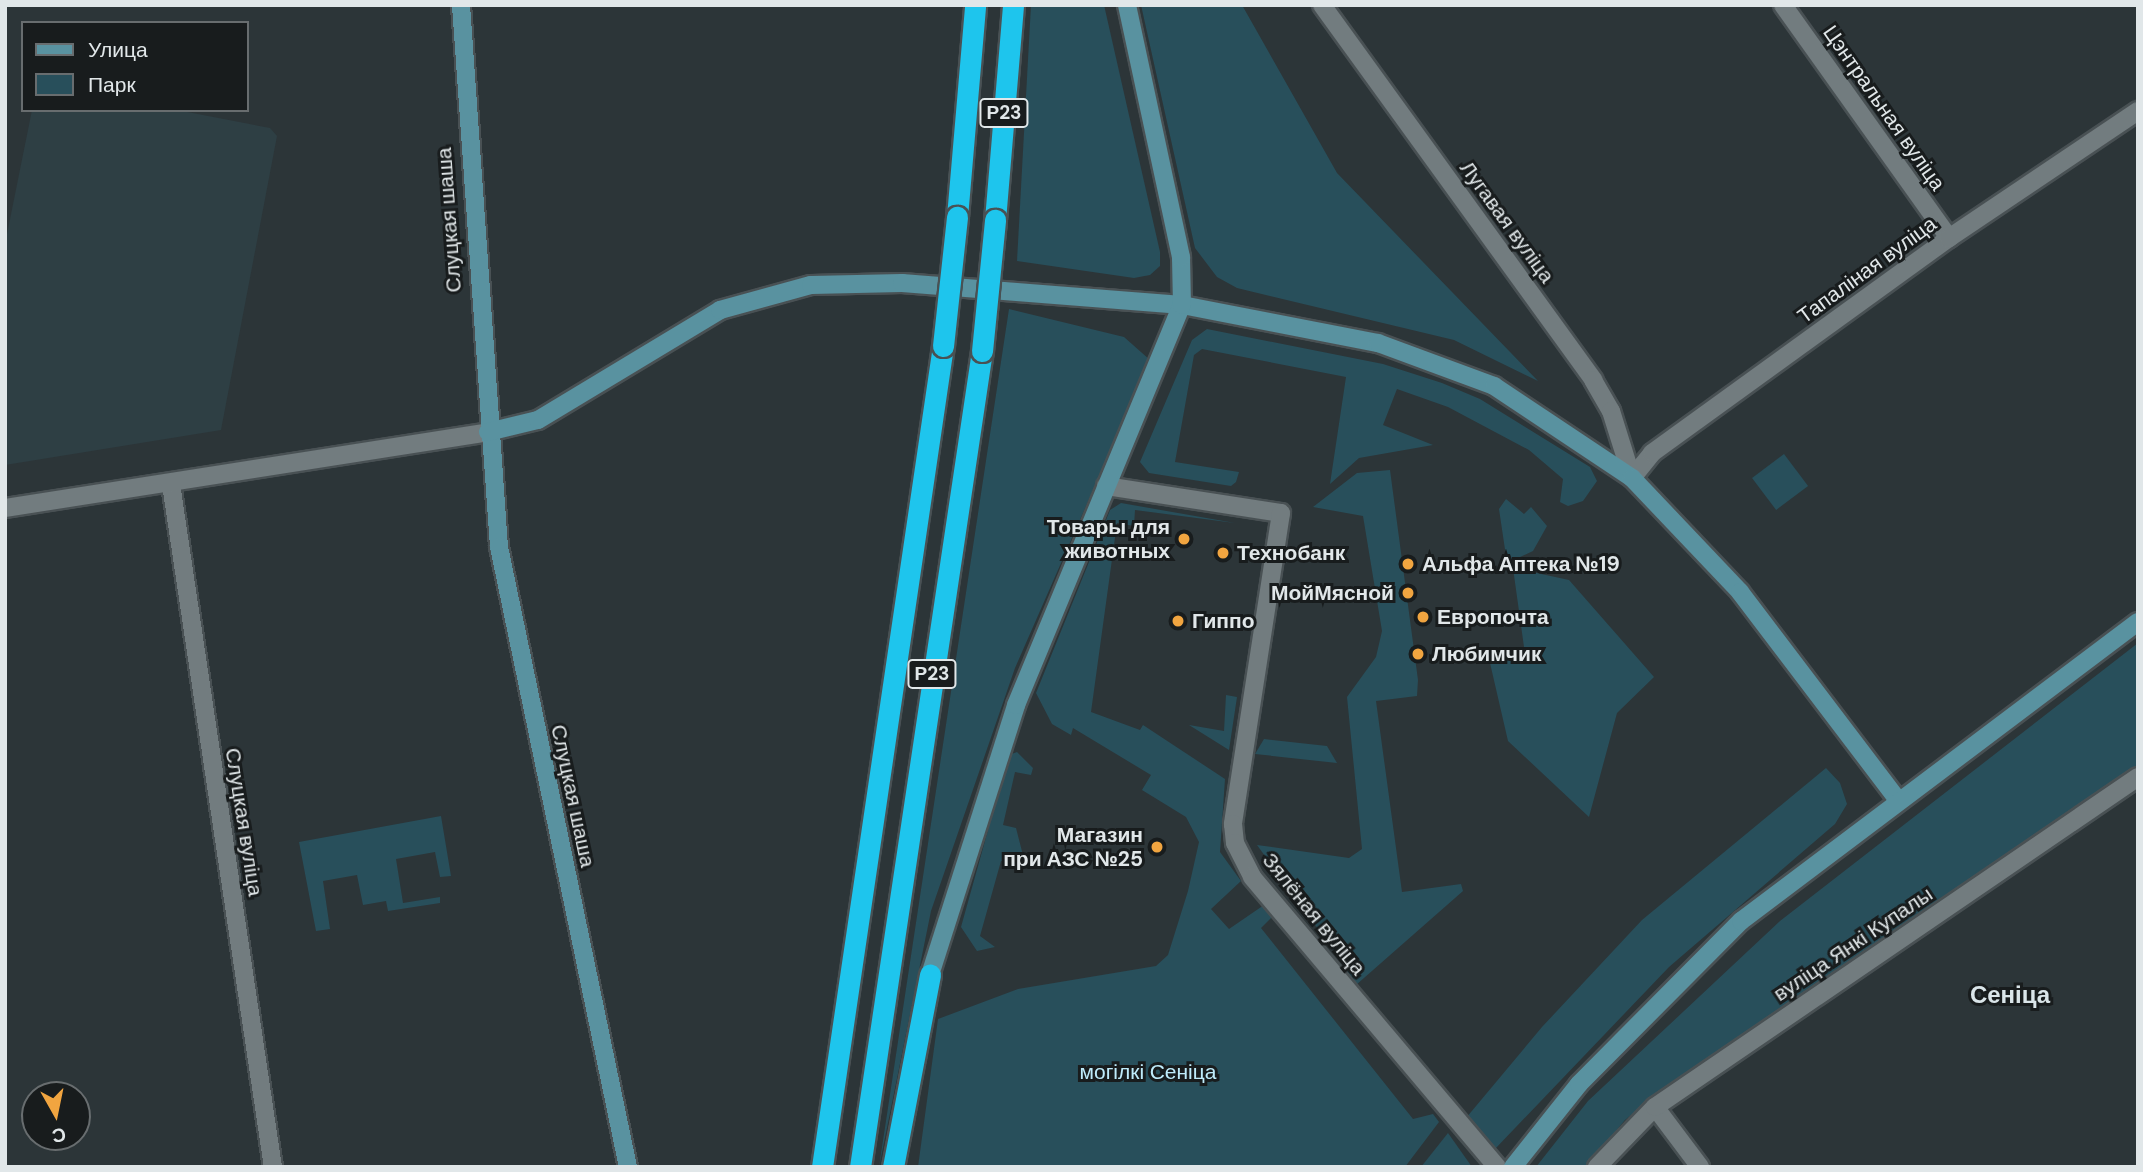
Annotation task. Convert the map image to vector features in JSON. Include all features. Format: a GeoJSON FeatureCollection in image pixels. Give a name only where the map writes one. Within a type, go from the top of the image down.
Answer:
{"type":"FeatureCollection","features":[{"type":"Feature","properties":{"kind":"highway","name":"Р23"},"geometry":{"type":"LineString","coordinates":[[822,1167],[943,346],[975,5]]}},
{"type":"Feature","properties":{"kind":"highway","name":"Р23"},"geometry":{"type":"LineString","coordinates":[[860,1167],[982,351],[1013,5]]}},
{"type":"Feature","properties":{"kind":"highway"},"geometry":{"type":"LineString","coordinates":[[893,1167],[930,975]]}},
{"type":"Feature","properties":{"kind":"street","name":"Слуцкая шаша"},"geometry":{"type":"LineString","coordinates":[[461,5],[488,432],[499,547],[628,1167]]}},
{"type":"Feature","properties":{"kind":"street"},"geometry":{"type":"LineString","coordinates":[[930,975],[1016,705],[1182,304],[1181,257],[1126,5]]}},
{"type":"Feature","properties":{"kind":"street","name":"Лугавая вуліца"},"geometry":{"type":"LineString","coordinates":[[1322,5],[1593,380],[1611,411],[1632,478]]}},
{"type":"Feature","properties":{"kind":"street","name":"Цэнтральная вуліца"},"geometry":{"type":"LineString","coordinates":[[1783,5],[1948,238]]}},
{"type":"Feature","properties":{"kind":"street","name":"Тапаліная вуліца"},"geometry":{"type":"LineString","coordinates":[[1632,478],[1653,453],[1948,238],[2138,111]]}},
{"type":"Feature","properties":{"kind":"street"},"geometry":{"type":"LineString","coordinates":[[5,508],[488,432],[538,419],[720,310],[811,285],[902,283],[1182,304],[1325,330],[1452,367],[1535,408],[1632,478],[1740,592],[1898,800]]}},
{"type":"Feature","properties":{"kind":"street","name":"Слуцкая вуліца"},"geometry":{"type":"LineString","coordinates":[[171,484],[273,1167]]}},
{"type":"Feature","properties":{"kind":"street","name":"Зялёная вуліца"},"geometry":{"type":"LineString","coordinates":[[1106,486],[1281,513],[1233,824],[1240,860],[1497,1167]]}},
{"type":"Feature","properties":{"kind":"street"},"geometry":{"type":"LineString","coordinates":[[1513,1167],[1579,1084],[1674,984],[1741,921],[1898,800],[2138,622]]}},
{"type":"Feature","properties":{"kind":"street","name":"вуліца Янкі Купалы"},"geometry":{"type":"LineString","coordinates":[[1597,1167],[1655,1107],[2138,777]]}},
{"type":"Feature","properties":{"kind":"street"},"geometry":{"type":"LineString","coordinates":[[1655,1107],[1700,1167]]}},
{"type":"Feature","properties":{"kind":"shaded area"},"geometry":{"type":"Polygon","coordinates":[[[32,112],[187,112],[270,128],[277,136],[221,430],[5,465],[5,244],[32,112]]]}},
{"type":"Feature","properties":{"kind":"green space"},"geometry":{"type":"Polygon","coordinates":[[[1031,5],[1104,5],[1160,252],[1160,266],[1150,275],[1134,278],[1017,261],[1031,5]]]}},
{"type":"Feature","properties":{"kind":"green space"},"geometry":{"type":"Polygon","coordinates":[[[1141,5],[1242,5],[1337,173],[1538,381],[1454,340],[1237,288],[1217,277],[1195,248],[1141,5]]]}},
{"type":"Feature","properties":{"kind":"green space"},"geometry":{"type":"Polygon","coordinates":[[[1009,309],[1124,337],[1150,360],[1015,668],[931,911],[879,1167],[1009,309]]]}},
{"type":"Feature","properties":{"kind":"green space"},"geometry":{"type":"Polygon","coordinates":[[[1207,329],[1383,364],[1442,383],[1480,399],[1590,467],[1597,481],[1583,501],[1568,506],[1560,502],[1563,479],[1529,450],[1448,407],[1397,389],[1383,425],[1433,445],[1359,458],[1330,484],[1346,377],[1202,349],[1194,355],[1175,462],[1239,472],[1236,482],[1231,486],[1149,473],[1140,462],[1192,340],[1207,329]]]}},
{"type":"Feature","properties":{"kind":"green space"},"geometry":{"type":"Polygon","coordinates":[[[1784,454],[1808,486],[1776,510],[1752,478],[1784,454]]]}},
{"type":"Feature","properties":{"kind":"green space"},"geometry":{"type":"Polygon","coordinates":[[[1390,470],[1418,680],[1417,696],[1376,701],[1402,892],[1461,884],[1463,891],[1356,985],[1342,975],[1344,965],[1257,845],[1349,858],[1362,849],[1347,697],[1376,657],[1382,631],[1363,516],[1313,507],[1357,473],[1390,470]]]}},
{"type":"Feature","properties":{"kind":"green space"},"geometry":{"type":"Polygon","coordinates":[[[1506,499],[1524,514],[1531,507],[1547,526],[1533,551],[1507,563],[1499,509],[1506,499]]]}},
{"type":"Feature","properties":{"kind":"green space","name":"могілкі Сеніца"},"geometry":{"type":"Polygon","coordinates":[[[1121,503],[1235,523],[1135,510],[1134,526],[1117,523],[1091,712],[1140,730],[1143,725],[1225,779],[1220,852],[1241,881],[1211,909],[1229,929],[1264,905],[1272,917],[1261,928],[1413,1119],[1433,1114],[1439,1122],[1405,1167],[918,1167],[938,1019],[1018,989],[1156,966],[1168,955],[1188,891],[1199,842],[1186,817],[1142,790],[1151,775],[1073,728],[1071,735],[1052,724],[1036,693],[1110,510],[1121,503]]]}},
{"type":"Feature","properties":{"kind":"green space"},"geometry":{"type":"Polygon","coordinates":[[[1513,568],[1569,580],[1654,677],[1617,713],[1589,817],[1508,741],[1490,663],[1524,647],[1513,568]]]}},
{"type":"Feature","properties":{"kind":"green space"},"geometry":{"type":"Polygon","coordinates":[[[2138,643],[2138,767],[1673,1081],[1625,1120],[1586,1167],[1536,1167],[1588,1101],[1780,921],[2138,643]]]}},
{"type":"Feature","properties":{"kind":"green space"},"geometry":{"type":"Polygon","coordinates":[[[1226,695],[1237,697],[1229,750],[1189,725],[1224,731],[1226,695]]]}},
{"type":"Feature","properties":{"kind":"green space"},"geometry":{"type":"Polygon","coordinates":[[[1264,739],[1327,746],[1337,763],[1255,754],[1264,739]]]}},
{"type":"Feature","properties":{"kind":"green space"},"geometry":{"type":"Polygon","coordinates":[[[1017,752],[1033,768],[1031,775],[1015,772],[1003,825],[1016,828],[1026,867],[1001,861],[980,936],[995,947],[977,951],[961,927],[1009,755],[1017,752]]]}},
{"type":"Feature","properties":{"kind":"green space"},"geometry":{"type":"Polygon","coordinates":[[[1826,768],[1840,783],[1847,804],[1835,824],[1669,967],[1495,1149],[1466,1118],[1542,1027],[1642,920],[1826,768]]]}},
{"type":"Feature","properties":{"kind":"green space"},"geometry":{"type":"Polygon","coordinates":[[[441,816],[451,876],[440,877],[435,852],[396,859],[403,903],[440,897],[440,903],[388,911],[386,901],[363,905],[357,875],[323,881],[330,929],[316,931],[299,842],[441,816]]]}},
{"type":"Feature","properties":{"kind":"green space"},"geometry":{"type":"Polygon","coordinates":[[[1448,1133],[1472,1167],[1421,1167],[1448,1133]]]}},
{"type":"Feature","properties":{"kind":"place","name":"Товары для животных"},"geometry":{"type":"Point","coordinates":[1184,539]}},
{"type":"Feature","properties":{"kind":"place","name":"Технобанк"},"geometry":{"type":"Point","coordinates":[1223,553]}},
{"type":"Feature","properties":{"kind":"place","name":"Альфа Аптека №19"},"geometry":{"type":"Point","coordinates":[1408,564]}},
{"type":"Feature","properties":{"kind":"place","name":"МойМясной"},"geometry":{"type":"Point","coordinates":[1408,593]}},
{"type":"Feature","properties":{"kind":"place","name":"Европочта"},"geometry":{"type":"Point","coordinates":[1423,617]}},
{"type":"Feature","properties":{"kind":"place","name":"Гиппо"},"geometry":{"type":"Point","coordinates":[1178,621]}},
{"type":"Feature","properties":{"kind":"place","name":"Любимчик"},"geometry":{"type":"Point","coordinates":[1418,654]}},
{"type":"Feature","properties":{"kind":"place","name":"Магазин при АЗС №25"},"geometry":{"type":"Point","coordinates":[1157,847]}},
{"type":"Feature","properties":{"kind":"district","name":"Сеніца"},"geometry":{"type":"Point","coordinates":[2010,995]}}]}
